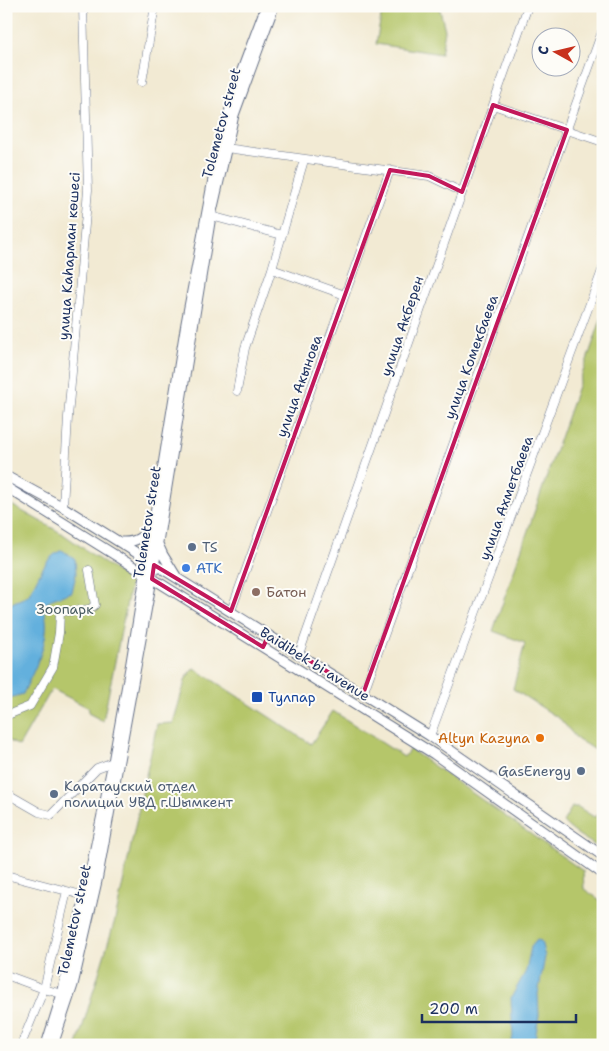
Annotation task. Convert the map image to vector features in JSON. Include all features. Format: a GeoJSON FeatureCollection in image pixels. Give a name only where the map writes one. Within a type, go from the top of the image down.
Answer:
{"type":"FeatureCollection","features":[{"type":"Feature","properties":{"kind":"main road","name":"Tolemetov street"},"geometry":{"type":"LineString","coordinates":[[151,562],[152,527],[186,323],[219,147],[227,113],[266,6]]}},
{"type":"Feature","properties":{"kind":"main road","name":"Tolemetov street"},"geometry":{"type":"LineString","coordinates":[[46,1045],[62,994],[85,896],[113,762],[148,576],[158,544],[211,216],[234,115],[274,6]]}},
{"type":"Feature","properties":{"kind":"main road","name":"Baidibek bi avenue"},"geometry":{"type":"LineString","coordinates":[[6,476],[63,507],[430,736],[603,856]]}},
{"type":"Feature","properties":{"kind":"main road","name":"Baidibek bi avenue"},"geometry":{"type":"LineString","coordinates":[[6,487],[434,754],[603,874]]}},
{"type":"Feature","properties":{"kind":"main road"},"geometry":{"type":"LineString","coordinates":[[118,542],[138,540],[152,527]]}},
{"type":"Feature","properties":{"kind":"main road"},"geometry":{"type":"LineString","coordinates":[[158,544],[179,580]]}},
{"type":"Feature","properties":{"kind":"main road","name":"Tolemetov street"},"geometry":{"type":"LineString","coordinates":[[54,1045],[85,939],[148,576]]}},
{"type":"Feature","properties":{"kind":"main road"},"geometry":{"type":"LineString","coordinates":[[263,648],[269,636]]}},
{"type":"Feature","properties":{"kind":"street","name":"улица Каһарман көшесі"},"geometry":{"type":"LineString","coordinates":[[63,507],[68,417],[88,190],[83,6]]}},
{"type":"Feature","properties":{"kind":"street"},"geometry":{"type":"LineString","coordinates":[[142,82],[155,6]]}},
{"type":"Feature","properties":{"kind":"street","name":"улица Акберен"},"geometry":{"type":"LineString","coordinates":[[299,654],[528,6]]}},
{"type":"Feature","properties":{"kind":"street","name":"улица Комекбаева"},"geometry":{"type":"LineString","coordinates":[[363,694],[603,29]]}},
{"type":"Feature","properties":{"kind":"street"},"geometry":{"type":"LineString","coordinates":[[493,105],[603,142]]}},
{"type":"Feature","properties":{"kind":"street"},"geometry":{"type":"LineString","coordinates":[[226,148],[429,176],[462,192]]}},
{"type":"Feature","properties":{"kind":"street"},"geometry":{"type":"LineString","coordinates":[[237,391],[245,348],[272,269],[304,160]]}},
{"type":"Feature","properties":{"kind":"street","name":"улица Акынова"},"geometry":{"type":"LineString","coordinates":[[231,611],[390,170]]}},
{"type":"Feature","properties":{"kind":"street"},"geometry":{"type":"LineString","coordinates":[[211,216],[282,235]]}},
{"type":"Feature","properties":{"kind":"street","name":"улица Ахметбаева"},"geometry":{"type":"LineString","coordinates":[[430,736],[603,268]]}},
{"type":"Feature","properties":{"kind":"street"},"geometry":{"type":"LineString","coordinates":[[272,269],[345,295]]}},
{"type":"Feature","properties":{"kind":"street"},"geometry":{"type":"LineString","coordinates":[[6,713],[10,714],[30,706],[53,666],[60,612],[90,609],[95,605],[89,570]]}},
{"type":"Feature","properties":{"kind":"street"},"geometry":{"type":"LineString","coordinates":[[8,796],[39,812],[51,815],[97,768],[113,762]]}},
{"type":"Feature","properties":{"kind":"street"},"geometry":{"type":"LineString","coordinates":[[6,875],[85,896]]}},
{"type":"Feature","properties":{"kind":"street"},"geometry":{"type":"LineString","coordinates":[[22,1045],[44,989],[67,891]]}},
{"type":"Feature","properties":{"kind":"street"},"geometry":{"type":"LineString","coordinates":[[6,975],[62,994]]}},
{"type":"Feature","properties":{"kind":"highlighted area"},"geometry":{"type":"Polygon","coordinates":[[[493,105],[567,130],[363,694],[269,635],[263,647],[152,579],[154,565],[231,611],[390,170],[429,176],[462,192],[493,105]]]}},
{"type":"Feature","properties":{"kind":"green space"},"geometry":{"type":"Polygon","coordinates":[[[383,6],[439,6],[445,30],[441,54],[376,44],[383,6]]]}},
{"type":"Feature","properties":{"kind":"green space"},"geometry":{"type":"Polygon","coordinates":[[[603,314],[603,754],[578,740],[560,719],[513,689],[525,643],[493,631],[603,314]]]}},
{"type":"Feature","properties":{"kind":"green space","name":"Зоопарк"},"geometry":{"type":"Polygon","coordinates":[[[6,502],[63,534],[131,582],[103,721],[88,713],[89,708],[52,689],[19,746],[6,739],[6,502]]]}},
{"type":"Feature","properties":{"kind":"green space"},"geometry":{"type":"Polygon","coordinates":[[[194,668],[311,744],[333,711],[404,757],[410,749],[583,871],[584,889],[603,902],[603,1045],[77,1045],[115,920],[157,724],[173,723],[186,678],[194,668]]]}},
{"type":"Feature","properties":{"kind":"green space"},"geometry":{"type":"Polygon","coordinates":[[[572,807],[578,807],[594,817],[603,808],[603,851],[563,822],[572,807]]]}},
{"type":"Feature","properties":{"kind":"water"},"geometry":{"type":"Polygon","coordinates":[[[62,550],[75,559],[76,574],[72,592],[52,599],[43,606],[46,617],[46,629],[45,640],[38,662],[23,694],[6,699],[6,607],[28,596],[50,558],[62,550]]]}},
{"type":"Feature","properties":{"kind":"water"},"geometry":{"type":"Polygon","coordinates":[[[537,940],[541,941],[545,957],[538,994],[539,1015],[534,1045],[511,1045],[513,1036],[511,998],[526,971],[531,947],[537,940]]]}},
{"type":"Feature","properties":{"kind":"place","name":"TS"},"geometry":{"type":"Point","coordinates":[192,547]}},
{"type":"Feature","properties":{"kind":"place","name":"АТК"},"geometry":{"type":"Point","coordinates":[186,568]}},
{"type":"Feature","properties":{"kind":"place","name":"Батон"},"geometry":{"type":"Point","coordinates":[256,592]}},
{"type":"Feature","properties":{"kind":"place","name":"Тулпар"},"geometry":{"type":"Point","coordinates":[257,697]}},
{"type":"Feature","properties":{"kind":"place","name":"Altyn Kazyna"},"geometry":{"type":"Point","coordinates":[540,738]}},
{"type":"Feature","properties":{"kind":"place","name":"GasEnergy"},"geometry":{"type":"Point","coordinates":[581,771]}},
{"type":"Feature","properties":{"kind":"place","name":"Каратауский отдел полиции УВД г.Шымкент"},"geometry":{"type":"Point","coordinates":[54,794]}}]}
